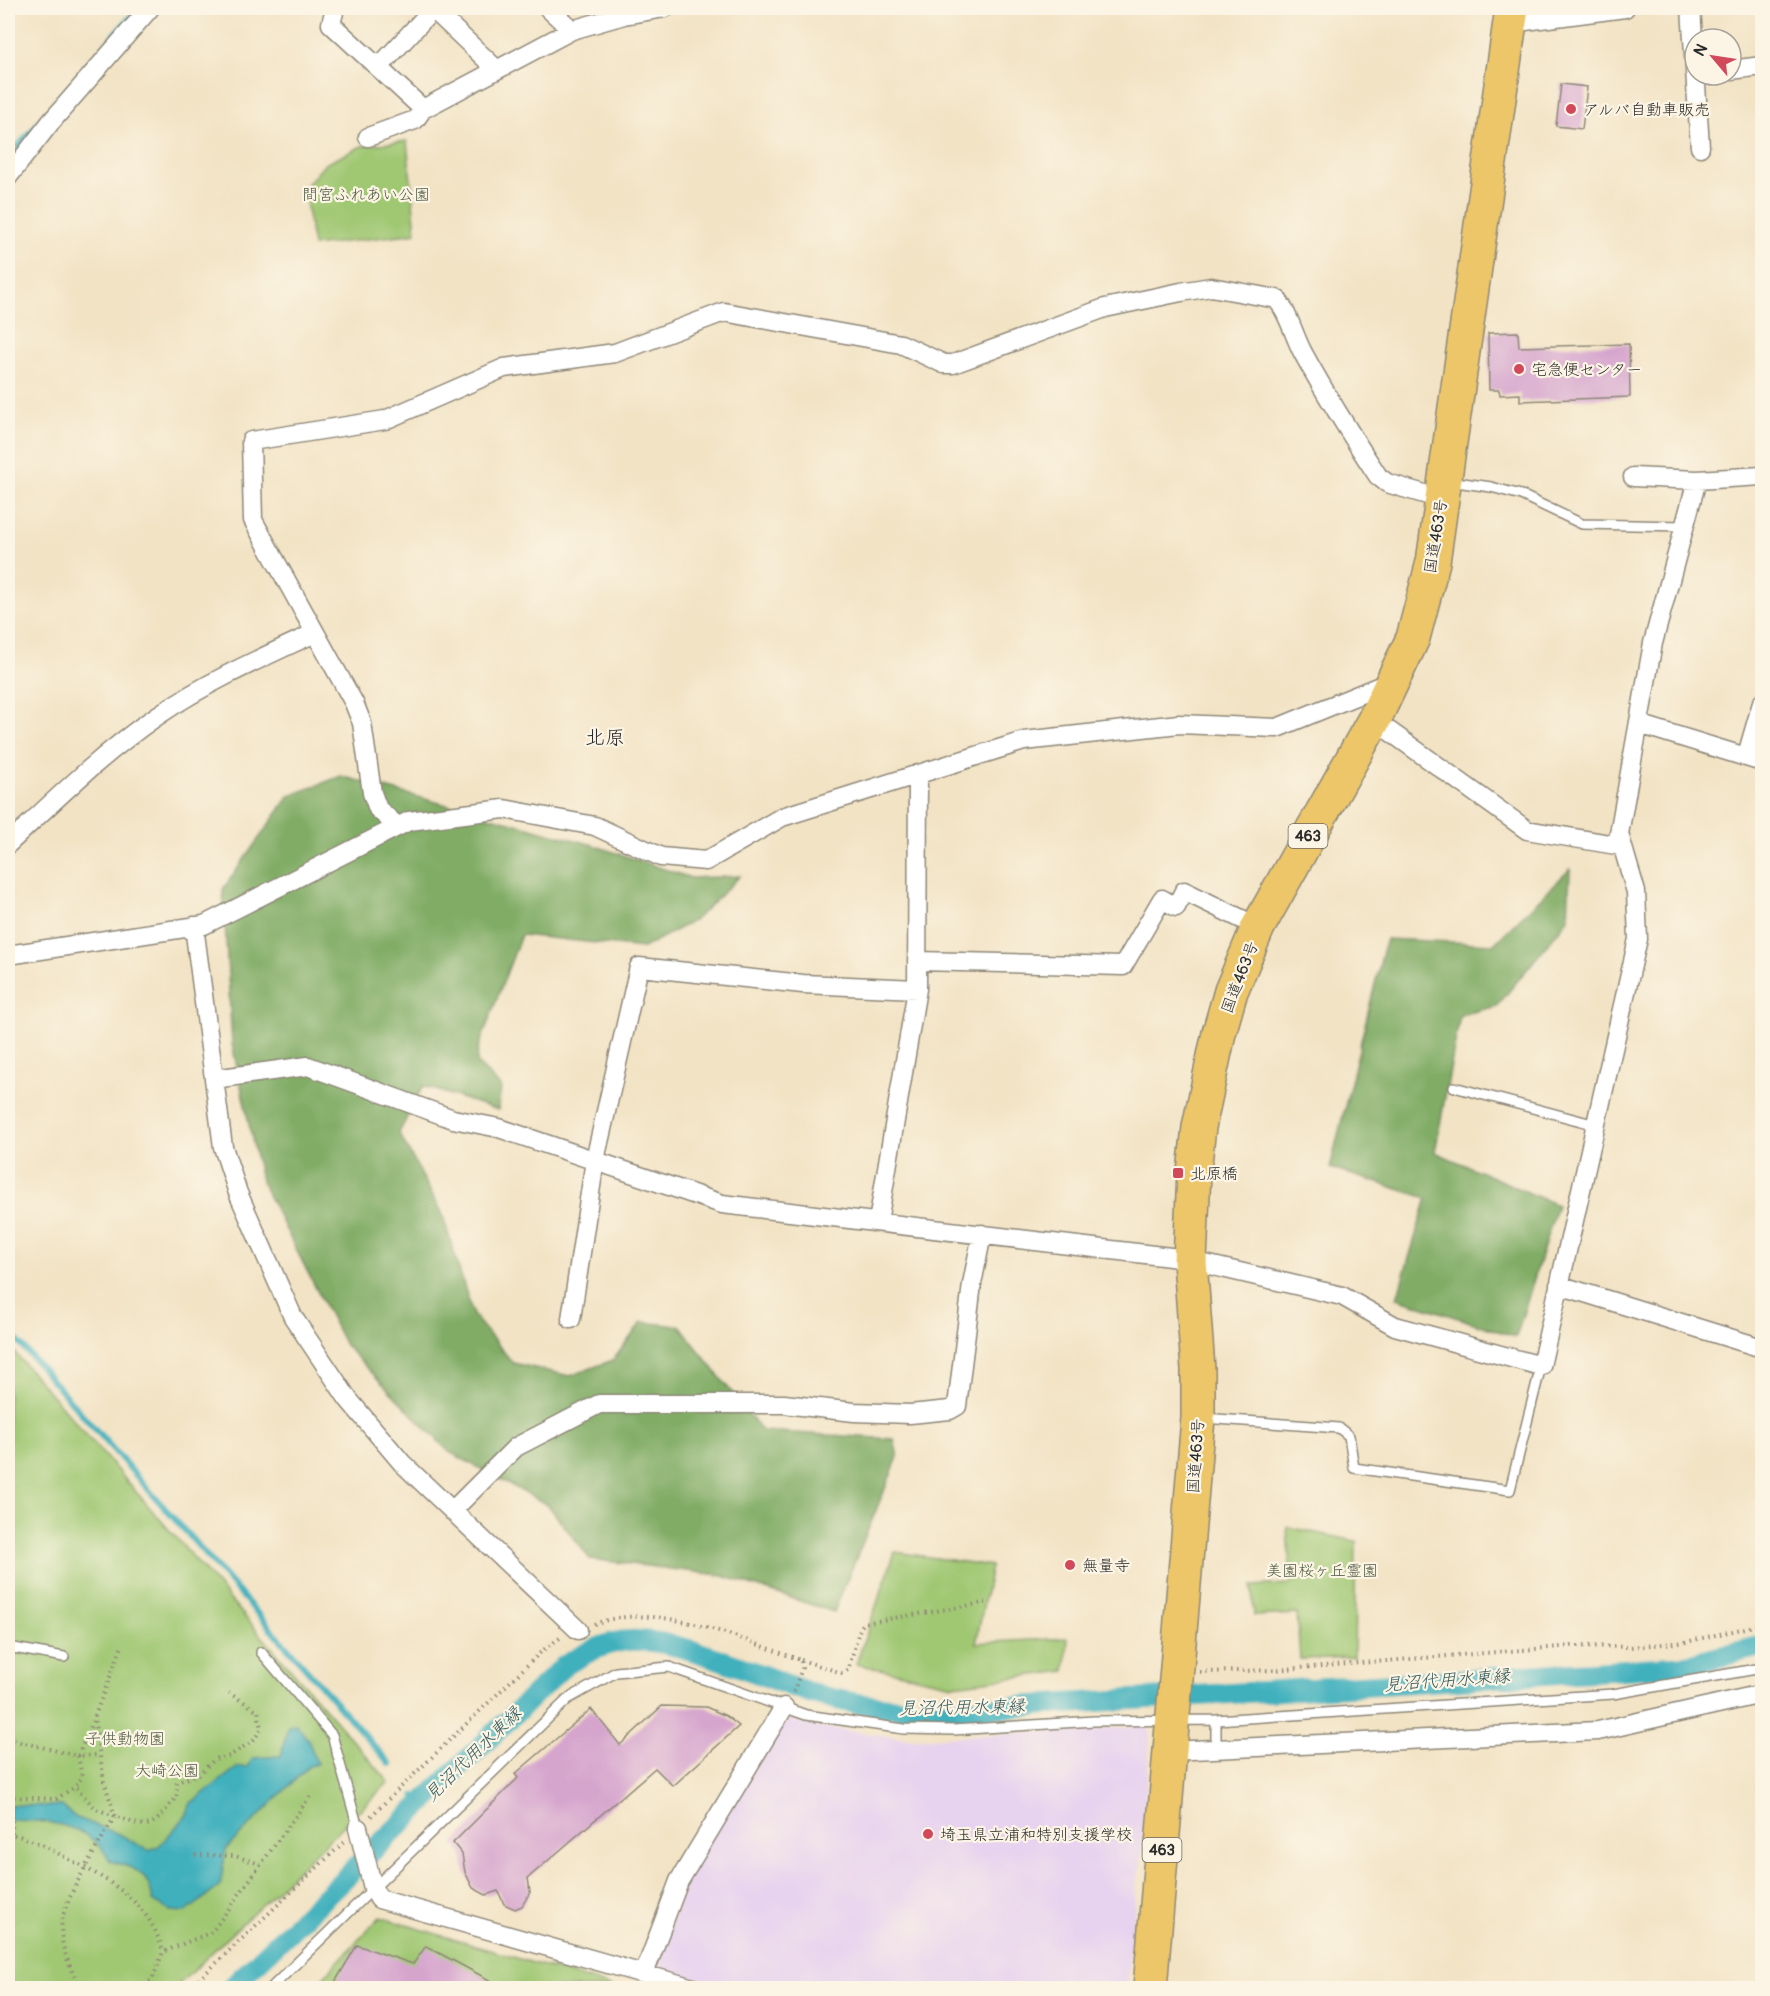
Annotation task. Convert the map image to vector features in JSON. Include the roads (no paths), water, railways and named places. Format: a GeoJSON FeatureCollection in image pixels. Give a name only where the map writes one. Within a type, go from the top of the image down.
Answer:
{"type":"FeatureCollection","features":[{"type":"Feature","properties":{"kind":"highway","name":"国道463号"},"geometry":{"type":"LineString","coordinates":[[1150,1989],[1172,1728],[1185,1674],[1198,1418],[1198,1369],[1191,1261],[1194,1172],[1199,1127],[1219,1033],[1231,991],[1258,927],[1374,720],[1413,638],[1433,562],[1511,15]]}},
{"type":"Feature","properties":{"kind":"street"},"geometry":{"type":"LineString","coordinates":[[8,177],[50,123],[150,8]]}},
{"type":"Feature","properties":{"kind":"street"},"geometry":{"type":"LineString","coordinates":[[335,8],[331,24],[380,66],[423,109]]}},
{"type":"Feature","properties":{"kind":"street"},"geometry":{"type":"LineString","coordinates":[[380,66],[433,8],[495,68]]}},
{"type":"Feature","properties":{"kind":"street"},"geometry":{"type":"LineString","coordinates":[[548,8],[572,30]]}},
{"type":"Feature","properties":{"kind":"street"},"geometry":{"type":"LineString","coordinates":[[368,137],[415,120],[423,109],[495,68],[572,30],[624,15],[665,8]]}},
{"type":"Feature","properties":{"kind":"street"},"geometry":{"type":"LineString","coordinates":[[1511,15],[1625,8]]}},
{"type":"Feature","properties":{"kind":"street"},"geometry":{"type":"LineString","coordinates":[[1691,8],[1692,27]]}},
{"type":"Feature","properties":{"kind":"street"},"geometry":{"type":"LineString","coordinates":[[1743,68],[1762,66]]}},
{"type":"Feature","properties":{"kind":"street"},"geometry":{"type":"LineString","coordinates":[[1695,87],[1700,147]]}},
{"type":"Feature","properties":{"kind":"street"},"geometry":{"type":"LineString","coordinates":[[396,825],[378,808],[372,794],[362,723],[354,703],[253,520],[251,441],[385,420],[504,368],[615,353],[724,312],[901,344],[944,364],[952,364],[1105,308],[1211,286],[1277,299],[1289,316],[1294,336],[1332,406],[1378,476],[1387,483],[1443,490]]}},
{"type":"Feature","properties":{"kind":"street"},"geometry":{"type":"LineString","coordinates":[[1632,477],[1697,480],[1762,476]]}},
{"type":"Feature","properties":{"kind":"street"},"geometry":{"type":"LineString","coordinates":[[214,1079],[308,1066],[453,1119],[499,1128],[722,1204],[1191,1261],[1342,1296],[1395,1326],[1541,1366],[1638,939],[1636,892],[1619,834],[1653,643],[1697,480]]}},
{"type":"Feature","properties":{"kind":"street"},"geometry":{"type":"LineString","coordinates":[[8,843],[94,763],[158,715],[226,675],[315,633]]}},
{"type":"Feature","properties":{"kind":"street"},"geometry":{"type":"LineString","coordinates":[[8,955],[204,925],[396,825],[409,821],[504,809],[596,826],[661,857],[706,861],[782,817],[1024,741],[1179,724],[1277,728],[1394,680]]}},
{"type":"Feature","properties":{"kind":"street"},"geometry":{"type":"LineString","coordinates":[[1638,724],[1755,758],[1762,704]]}},
{"type":"Feature","properties":{"kind":"street"},"geometry":{"type":"LineString","coordinates":[[1374,720],[1527,830],[1622,846]]}},
{"type":"Feature","properties":{"kind":"street"},"geometry":{"type":"LineString","coordinates":[[878,1222],[917,989],[918,774]]}},
{"type":"Feature","properties":{"kind":"street"},"geometry":{"type":"LineString","coordinates":[[917,961],[1123,966],[1162,900],[1176,907],[1184,891],[1258,927]]}},
{"type":"Feature","properties":{"kind":"street"},"geometry":{"type":"LineString","coordinates":[[194,926],[223,1147],[238,1193],[293,1317],[348,1399],[402,1463],[578,1630]]}},
{"type":"Feature","properties":{"kind":"street"},"geometry":{"type":"LineString","coordinates":[[571,1319],[595,1160],[639,967],[803,984],[917,989]]}},
{"type":"Feature","properties":{"kind":"street"},"geometry":{"type":"LineString","coordinates":[[452,1511],[516,1447],[599,1404],[784,1404],[854,1412],[910,1414],[950,1410],[957,1406],[972,1284],[982,1234]]}},
{"type":"Feature","properties":{"kind":"street"},"geometry":{"type":"LineString","coordinates":[[1559,1285],[1762,1348]]}},
{"type":"Feature","properties":{"kind":"street"},"geometry":{"type":"LineString","coordinates":[[1172,1728],[1216,1749],[1598,1731],[1762,1694]]}},
{"type":"Feature","properties":{"kind":"street"},"geometry":{"type":"LineString","coordinates":[[644,1974],[679,1881],[787,1704]]}},
{"type":"Feature","properties":{"kind":"street"},"geometry":{"type":"LineString","coordinates":[[358,1828],[373,1888],[379,1899],[693,1989]]}},
{"type":"Feature","properties":{"kind":"lane"},"geometry":{"type":"LineString","coordinates":[[1443,490],[1491,487],[1521,495],[1582,524],[1684,526]]}},
{"type":"Feature","properties":{"kind":"lane"},"geometry":{"type":"LineString","coordinates":[[1454,1087],[1596,1125]]}},
{"type":"Feature","properties":{"kind":"lane"},"geometry":{"type":"LineString","coordinates":[[1198,1418],[1339,1428],[1349,1436],[1354,1468],[1510,1490],[1541,1366]]}},
{"type":"Feature","properties":{"kind":"lane"},"geometry":{"type":"LineString","coordinates":[[8,1647],[64,1657]]}},
{"type":"Feature","properties":{"kind":"lane"},"geometry":{"type":"LineString","coordinates":[[261,1652],[332,1735],[358,1828]]}},
{"type":"Feature","properties":{"kind":"lane"},"geometry":{"type":"LineString","coordinates":[[271,1989],[568,1699],[616,1672],[669,1667],[787,1704],[806,1715],[904,1729],[954,1730],[1094,1721],[1172,1728],[1216,1720],[1613,1694],[1762,1668]]}},
{"type":"Feature","properties":{"kind":"lane"},"geometry":{"type":"LineString","coordinates":[[1216,1720],[1216,1749]]}},
{"type":"Feature","properties":{"kind":"water"},"geometry":{"type":"Polygon","coordinates":[[[296,1724],[309,1741],[317,1764],[309,1766],[226,1849],[220,1886],[186,1912],[170,1911],[153,1901],[148,1884],[140,1873],[110,1861],[102,1848],[79,1831],[52,1823],[8,1820],[8,1805],[62,1806],[75,1817],[121,1835],[149,1851],[159,1846],[186,1816],[191,1803],[238,1767],[248,1767],[253,1758],[281,1756],[288,1726],[296,1724]]]}},
{"type":"Feature","properties":{"kind":"waterway"},"geometry":{"type":"LineString","coordinates":[[8,158],[138,8]]}},
{"type":"Feature","properties":{"kind":"waterway"},"geometry":{"type":"LineString","coordinates":[[8,1330],[390,1764]]}},
{"type":"Feature","properties":{"kind":"waterway","name":"見沼代用水東縁"},"geometry":{"type":"LineString","coordinates":[[231,1988],[564,1666],[615,1642],[643,1641],[691,1650],[811,1693],[844,1701],[893,1708],[943,1711],[1682,1666],[1762,1646]]}},
{"type":"Feature","properties":{"kind":"waterway"},"geometry":{"type":"LineString","coordinates":[[415,1796],[422,1804]]}},
{"type":"Feature","properties":{"kind":"place","name":"アルバ自動車販売"},"geometry":{"type":"Point","coordinates":[1571,109]}},
{"type":"Feature","properties":{"kind":"place","name":"宅急便センター"},"geometry":{"type":"Point","coordinates":[1519,369]}},
{"type":"Feature","properties":{"kind":"place","name":"北原橋"},"geometry":{"type":"Point","coordinates":[1178,1173]}},
{"type":"Feature","properties":{"kind":"place","name":"無量寺"},"geometry":{"type":"Point","coordinates":[1070,1565]}},
{"type":"Feature","properties":{"kind":"place","name":"埼玉県立浦和特別支援学校"},"geometry":{"type":"Point","coordinates":[928,1834]}},
{"type":"Feature","properties":{"kind":"district","name":"北原"},"geometry":{"type":"Point","coordinates":[605,737]}},
{"type":"Feature","properties":{"kind":"park label","name":"間宮ふれあい公園"},"geometry":{"type":"Point","coordinates":[366,194]}},
{"type":"Feature","properties":{"kind":"park label","name":"美園桜ヶ丘霊園"},"geometry":{"type":"Point","coordinates":[1322,1570]}},
{"type":"Feature","properties":{"kind":"park label","name":"子供動物園"},"geometry":{"type":"Point","coordinates":[125,1738]}},
{"type":"Feature","properties":{"kind":"park label","name":"大崎公園"},"geometry":{"type":"Point","coordinates":[167,1770]}}]}
